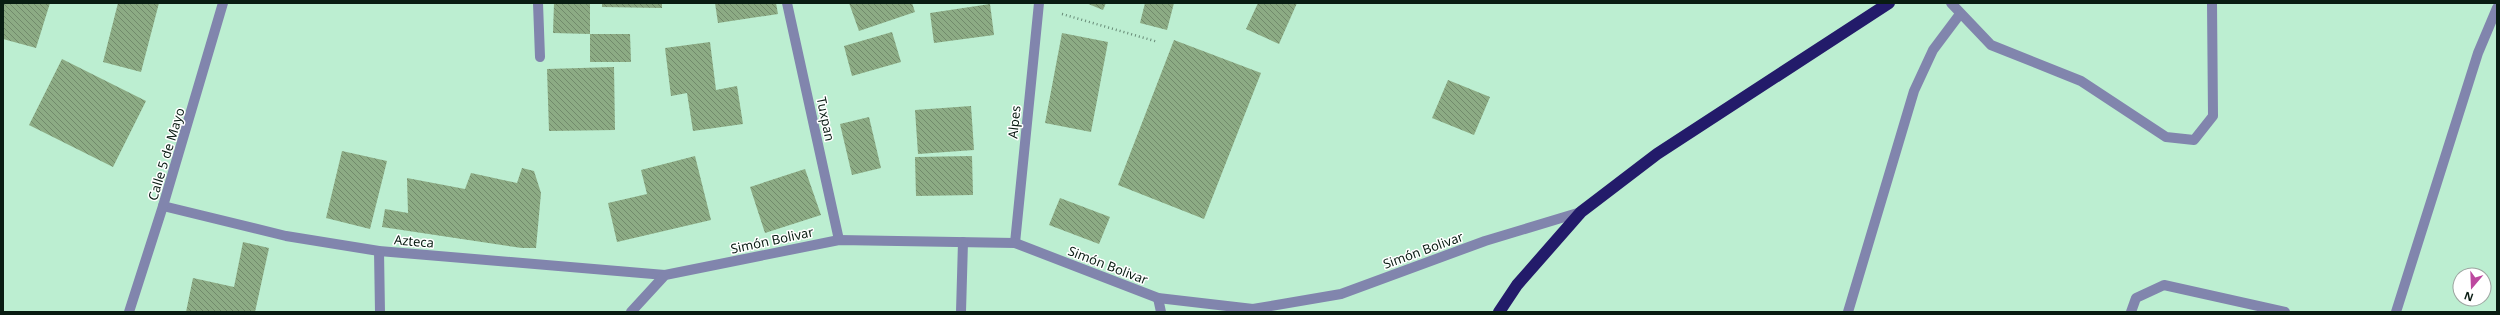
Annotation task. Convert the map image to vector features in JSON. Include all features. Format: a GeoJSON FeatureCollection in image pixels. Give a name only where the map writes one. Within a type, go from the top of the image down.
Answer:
{"type":"FeatureCollection","features":[{"type":"Feature","properties":{"kind":"highway"},"geometry":{"type":"LineString","coordinates":[[1499,312],[1517,285],[1581,212],[1657,154],[1889,3]]}},
{"type":"Feature","properties":{"kind":"street","name":"Calle 5 de Mayo"},"geometry":{"type":"LineString","coordinates":[[129,312],[163,206],[223,3]]}},
{"type":"Feature","properties":{"kind":"street"},"geometry":{"type":"LineString","coordinates":[[538,3],[540,57]]}},
{"type":"Feature","properties":{"kind":"street","name":"Tuxpan"},"geometry":{"type":"LineString","coordinates":[[787,3],[839,240]]}},
{"type":"Feature","properties":{"kind":"street"},"geometry":{"type":"LineString","coordinates":[[1951,3],[1991,45],[2081,81],[2166,137],[2194,140],[2213,116],[2212,3]]}},
{"type":"Feature","properties":{"kind":"street","name":"Alpes"},"geometry":{"type":"LineString","coordinates":[[1015,243],[1039,5]]}},
{"type":"Feature","properties":{"kind":"street"},"geometry":{"type":"LineString","coordinates":[[2396,312],[2478,54],[2497,8]]}},
{"type":"Feature","properties":{"kind":"street"},"geometry":{"type":"LineString","coordinates":[[1848,312],[1914,91],[1933,50],[1960,14]]}},
{"type":"Feature","properties":{"kind":"street","name":"Azteca"},"geometry":{"type":"LineString","coordinates":[[163,206],[286,236],[379,251],[665,275]]}},
{"type":"Feature","properties":{"kind":"street","name":"Simón Bolivar"},"geometry":{"type":"LineString","coordinates":[[665,275],[839,240],[1015,243],[1158,298],[1253,309],[1341,294],[1485,241],[1581,212]]}},
{"type":"Feature","properties":{"kind":"street"},"geometry":{"type":"LineString","coordinates":[[961,312],[964,242]]}},
{"type":"Feature","properties":{"kind":"street"},"geometry":{"type":"LineString","coordinates":[[379,251],[380,312]]}},
{"type":"Feature","properties":{"kind":"street"},"geometry":{"type":"LineString","coordinates":[[631,312],[665,275]]}},
{"type":"Feature","properties":{"kind":"street"},"geometry":{"type":"LineString","coordinates":[[2131,312],[2136,298],[2164,285],[2286,312]]}},
{"type":"Feature","properties":{"kind":"street"},"geometry":{"type":"LineString","coordinates":[[1158,298],[1161,312]]}},
{"type":"Feature","properties":{"kind":"path"},"geometry":{"type":"LineString","coordinates":[[1039,5],[1158,42]]}},
{"type":"Feature","properties":{"kind":"building"},"geometry":{"type":"Polygon","coordinates":[[[3,3],[50,3],[36,48],[3,39],[3,3]]]}},
{"type":"Feature","properties":{"kind":"building"},"geometry":{"type":"Polygon","coordinates":[[[118,3],[159,3],[141,72],[103,62],[118,3]]]}},
{"type":"Feature","properties":{"kind":"building"},"geometry":{"type":"Polygon","coordinates":[[[554,3],[590,3],[590,34],[553,33],[554,3]]]}},
{"type":"Feature","properties":{"kind":"building"},"geometry":{"type":"Polygon","coordinates":[[[602,3],[662,3],[662,8],[602,7],[602,3]]]}},
{"type":"Feature","properties":{"kind":"building"},"geometry":{"type":"Polygon","coordinates":[[[715,3],[776,3],[778,14],[718,23],[715,3]]]}},
{"type":"Feature","properties":{"kind":"building"},"geometry":{"type":"Polygon","coordinates":[[[849,3],[912,3],[915,12],[859,31],[849,3]]]}},
{"type":"Feature","properties":{"kind":"building"},"geometry":{"type":"Polygon","coordinates":[[[1086,3],[1106,3],[1103,10],[1086,3]]]}},
{"type":"Feature","properties":{"kind":"building"},"geometry":{"type":"Polygon","coordinates":[[[1145,3],[1174,3],[1167,30],[1140,23],[1145,3]]]}},
{"type":"Feature","properties":{"kind":"building"},"geometry":{"type":"Polygon","coordinates":[[[1258,3],[1297,3],[1279,44],[1246,29],[1258,3]]]}},
{"type":"Feature","properties":{"kind":"building"},"geometry":{"type":"Polygon","coordinates":[[[990,4],[994,35],[934,43],[930,13],[990,4]]]}},
{"type":"Feature","properties":{"kind":"building"},"geometry":{"type":"Polygon","coordinates":[[[892,32],[901,62],[852,76],[844,46],[892,32]]]}},
{"type":"Feature","properties":{"kind":"building"},"geometry":{"type":"Polygon","coordinates":[[[1062,33],[1108,42],[1091,132],[1045,123],[1062,33]]]}},
{"type":"Feature","properties":{"kind":"building"},"geometry":{"type":"Polygon","coordinates":[[[590,34],[630,34],[631,62],[590,62],[590,34]]]}},
{"type":"Feature","properties":{"kind":"building"},"geometry":{"type":"Polygon","coordinates":[[[1174,40],[1261,73],[1204,219],[1118,185],[1174,40]]]}},
{"type":"Feature","properties":{"kind":"building"},"geometry":{"type":"Polygon","coordinates":[[[710,42],[716,90],[737,86],[743,124],[693,131],[687,93],[671,96],[665,48],[710,42]]]}},
{"type":"Feature","properties":{"kind":"building"},"geometry":{"type":"Polygon","coordinates":[[[62,59],[146,101],[113,167],[29,125],[62,59]]]}},
{"type":"Feature","properties":{"kind":"building"},"geometry":{"type":"Polygon","coordinates":[[[614,67],[615,130],[549,131],[547,69],[614,67]]]}},
{"type":"Feature","properties":{"kind":"building"},"geometry":{"type":"Polygon","coordinates":[[[1448,80],[1490,97],[1474,135],[1432,118],[1448,80]]]}},
{"type":"Feature","properties":{"kind":"building"},"geometry":{"type":"Polygon","coordinates":[[[971,106],[974,150],[918,154],[915,110],[971,106]]]}},
{"type":"Feature","properties":{"kind":"building"},"geometry":{"type":"Polygon","coordinates":[[[869,117],[881,168],[852,175],[840,124],[869,117]]]}},
{"type":"Feature","properties":{"kind":"building"},"geometry":{"type":"Polygon","coordinates":[[[342,151],[387,161],[370,229],[326,218],[342,151]]]}},
{"type":"Feature","properties":{"kind":"building"},"geometry":{"type":"Polygon","coordinates":[[[695,156],[711,220],[617,242],[608,203],[647,194],[641,170],[695,156]]]}},
{"type":"Feature","properties":{"kind":"building"},"geometry":{"type":"Polygon","coordinates":[[[972,156],[973,195],[916,196],[915,157],[972,156]]]}},
{"type":"Feature","properties":{"kind":"building"},"geometry":{"type":"Polygon","coordinates":[[[522,168],[534,171],[541,193],[536,248],[522,248],[382,227],[385,209],[408,213],[407,178],[465,189],[471,173],[517,183],[522,168]]]}},
{"type":"Feature","properties":{"kind":"building"},"geometry":{"type":"Polygon","coordinates":[[[805,169],[821,215],[765,233],[750,187],[805,169]]]}},
{"type":"Feature","properties":{"kind":"building"},"geometry":{"type":"Polygon","coordinates":[[[1060,198],[1110,217],[1099,244],[1049,225],[1060,198]]]}},
{"type":"Feature","properties":{"kind":"building"},"geometry":{"type":"Polygon","coordinates":[[[243,242],[269,248],[255,312],[186,312],[193,278],[234,287],[243,242]]]}}]}
